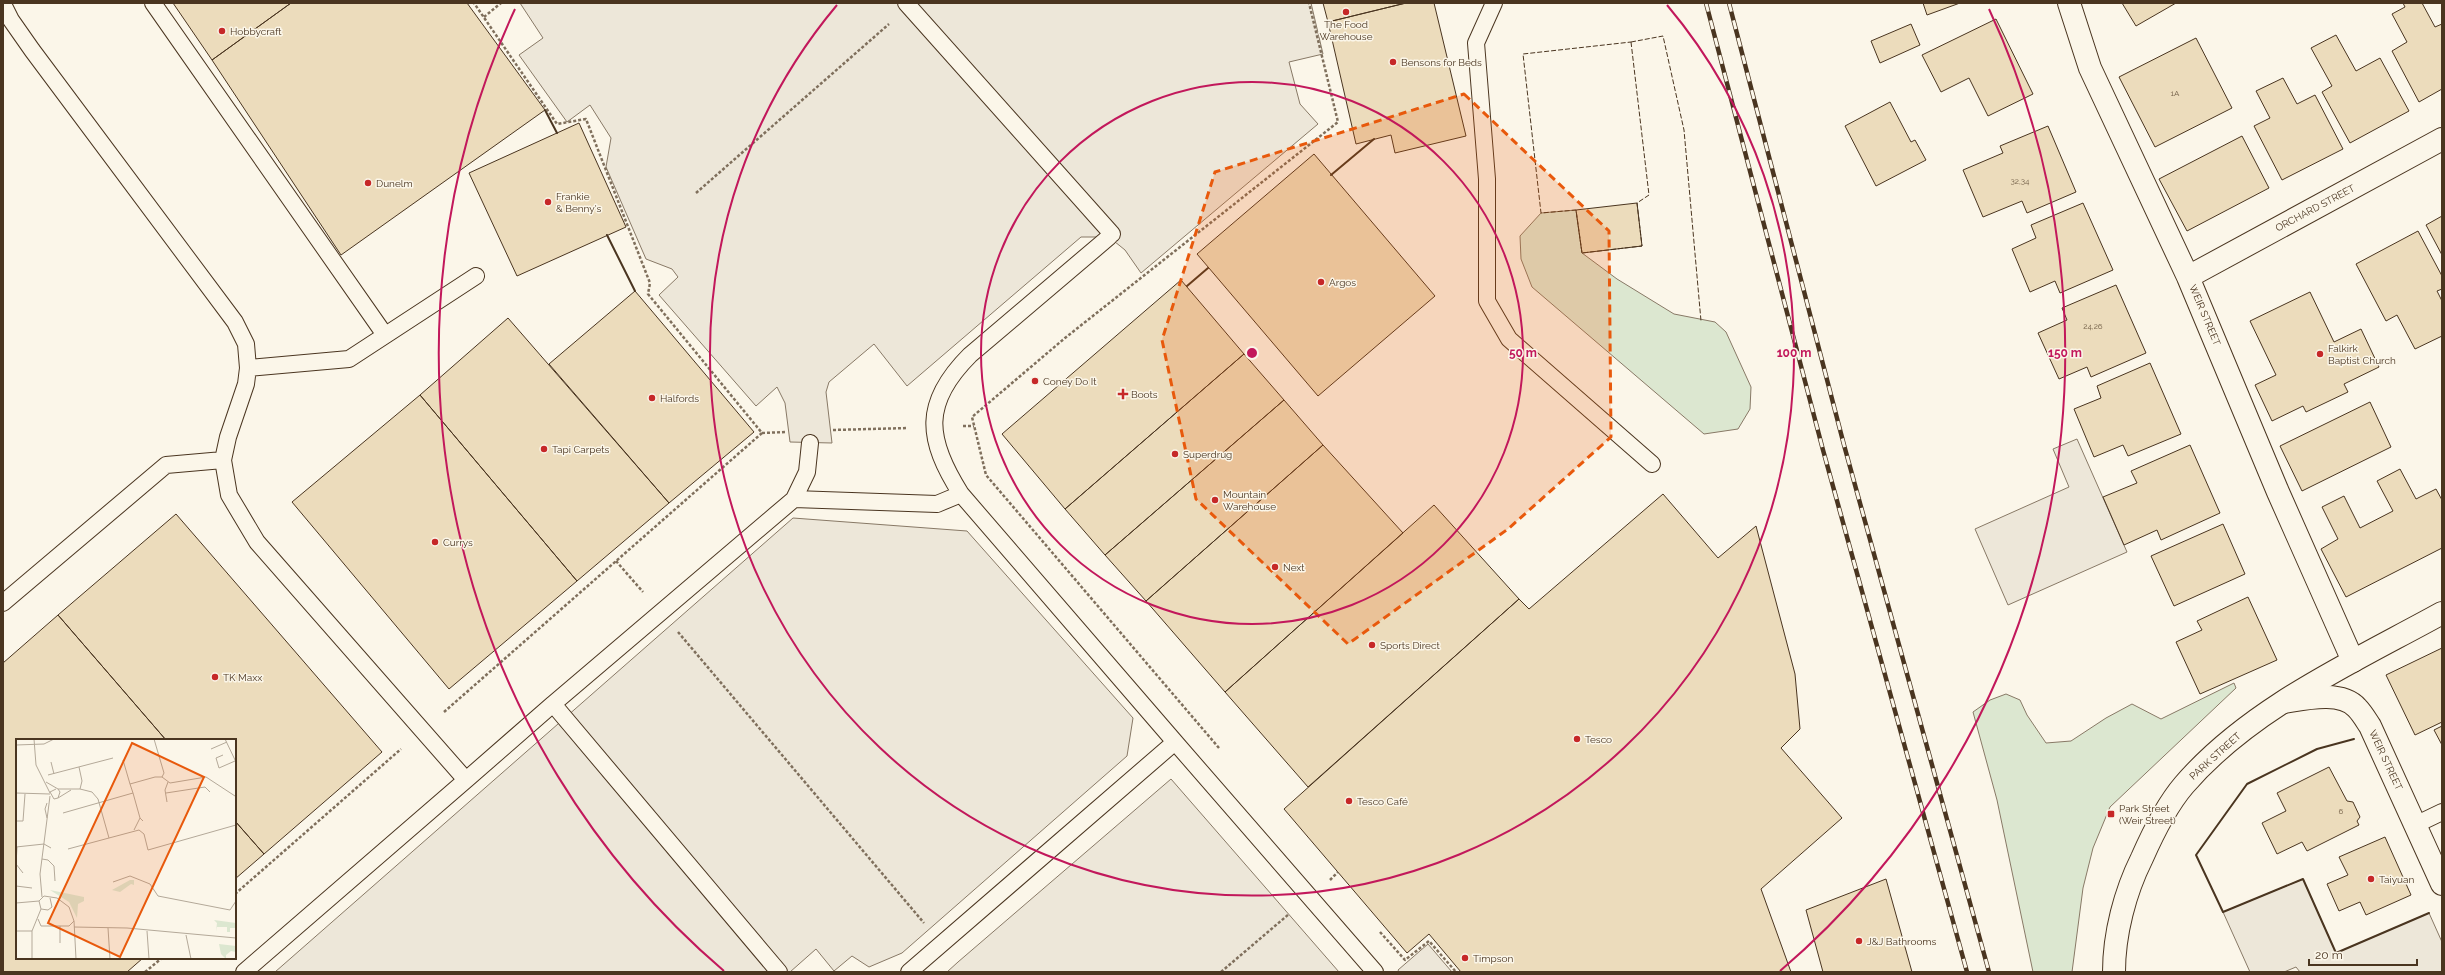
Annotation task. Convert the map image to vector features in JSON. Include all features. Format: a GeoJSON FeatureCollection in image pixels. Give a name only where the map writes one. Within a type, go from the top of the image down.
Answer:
{"type":"FeatureCollection","features":[{"type":"Feature","properties":{"kind":"street","name":"WEIR STREET"},"geometry":{"type":"LineString","coordinates":[[2069,3],[2090,68],[2188,277],[2353,662]]}},
{"type":"Feature","properties":{"kind":"street","name":"ORCHARD STREET"},"geometry":{"type":"LineString","coordinates":[[2188,277],[2442,140]]}},
{"type":"Feature","properties":{"kind":"street","name":"PARK STREET"},"geometry":{"type":"LineString","coordinates":[[2114,972],[2122,914],[2134,875],[2156,828],[2183,785],[2231,739],[2284,702],[2442,613]]}},
{"type":"Feature","properties":{"kind":"street","name":"WEIR STREET"},"geometry":{"type":"LineString","coordinates":[[2284,702],[2322,696],[2340,699],[2356,706],[2370,726],[2442,884]]}},
{"type":"Feature","properties":{"kind":"lane"},"geometry":{"type":"LineString","coordinates":[[153,3],[385,335]]}},
{"type":"Feature","properties":{"kind":"lane"},"geometry":{"type":"LineString","coordinates":[[1494,3],[1476,43],[1487,179],[1487,301],[1510,339],[1652,464]]}},
{"type":"Feature","properties":{"kind":"lane"},"geometry":{"type":"LineString","coordinates":[[3,4],[11,20],[32,50],[234,322],[246,344],[248,368],[246,384],[228,437],[223,460],[229,495],[257,542],[466,780]]}},
{"type":"Feature","properties":{"kind":"lane"},"geometry":{"type":"LineString","coordinates":[[907,5],[1110,236],[952,372],[936,403],[935,427],[937,446],[944,467],[961,494],[1375,972]]}},
{"type":"Feature","properties":{"kind":"lane"},"geometry":{"type":"LineString","coordinates":[[248,368],[349,359],[476,276]]}},
{"type":"Feature","properties":{"kind":"lane"},"geometry":{"type":"LineString","coordinates":[[244,972],[553,704],[794,498],[807,472],[810,443]]}},
{"type":"Feature","properties":{"kind":"lane"},"geometry":{"type":"LineString","coordinates":[[3,603],[166,465],[223,460]]}},
{"type":"Feature","properties":{"kind":"lane"},"geometry":{"type":"LineString","coordinates":[[794,498],[937,504],[961,494]]}},
{"type":"Feature","properties":{"kind":"lane"},"geometry":{"type":"LineString","coordinates":[[553,704],[779,972]]}},
{"type":"Feature","properties":{"kind":"lane"},"geometry":{"type":"LineString","coordinates":[[909,972],[1175,742]]}},
{"type":"Feature","properties":{"kind":"lane"},"geometry":{"type":"LineString","coordinates":[[2415,825],[2442,812]]}},
{"type":"Feature","properties":{"kind":"path"},"geometry":{"type":"LineString","coordinates":[[474,3],[557,124],[586,119],[650,283],[648,294],[762,433]]}},
{"type":"Feature","properties":{"kind":"path"},"geometry":{"type":"LineString","coordinates":[[484,17],[501,3]]}},
{"type":"Feature","properties":{"kind":"path"},"geometry":{"type":"LineString","coordinates":[[1223,752],[986,475],[972,417],[1065,338],[1338,122],[1309,3]]}},
{"type":"Feature","properties":{"kind":"path"},"geometry":{"type":"LineString","coordinates":[[696,193],[907,5]]}},
{"type":"Feature","properties":{"kind":"path"},"geometry":{"type":"LineString","coordinates":[[824,430],[974,426]]}},
{"type":"Feature","properties":{"kind":"path"},"geometry":{"type":"LineString","coordinates":[[443,713],[762,433],[793,431]]}},
{"type":"Feature","properties":{"kind":"path"},"geometry":{"type":"LineString","coordinates":[[616,561],[661,612],[942,944]]}},
{"type":"Feature","properties":{"kind":"path"},"geometry":{"type":"LineString","coordinates":[[236,893],[402,748],[397,743]]}},
{"type":"Feature","properties":{"kind":"path"},"geometry":{"type":"LineString","coordinates":[[1221,972],[1338,872]]}},
{"type":"Feature","properties":{"kind":"path"},"geometry":{"type":"LineString","coordinates":[[1326,873],[1336,884]]}},
{"type":"Feature","properties":{"kind":"path"},"geometry":{"type":"LineString","coordinates":[[1378,931],[1405,960],[1429,941],[1456,972]]}},
{"type":"Feature","properties":{"kind":"path"},"geometry":{"type":"LineString","coordinates":[[146,972],[161,959]]}},
{"type":"Feature","properties":{"kind":"highlighted area"},"geometry":{"type":"Polygon","coordinates":[[[1464,94],[1609,231],[1611,437],[1508,529],[1348,644],[1196,499],[1162,340],[1215,172],[1464,94]]]}},
{"type":"Feature","properties":{"kind":"green space"},"geometry":{"type":"Polygon","coordinates":[[[1576,210],[1582,253],[1617,279],[1674,314],[1715,322],[1726,332],[1751,387],[1750,409],[1738,429],[1704,434],[1532,287],[1521,259],[1520,236],[1541,213],[1576,210]]]}},
{"type":"Feature","properties":{"kind":"green space"},"geometry":{"type":"Polygon","coordinates":[[[2234,683],[2236,688],[2110,807],[2093,848],[2083,888],[2072,972],[2033,972],[1997,800],[1973,712],[1990,700],[2006,694],[2020,700],[2027,715],[2046,743],[2071,741],[2106,718],[2132,704],[2161,719],[2234,683]]]}},
{"type":"Feature","properties":{"kind":"shaded area"},"geometry":{"type":"Polygon","coordinates":[[[520,3],[1311,3],[1323,54],[1289,62],[1300,104],[1318,124],[1141,273],[1125,250],[1109,237],[1081,237],[907,386],[874,344],[829,382],[826,392],[832,443],[790,442],[785,403],[777,387],[756,406],[659,295],[678,277],[672,269],[646,259],[606,167],[611,138],[590,105],[567,122],[519,55],[543,38],[520,3]]]}},
{"type":"Feature","properties":{"kind":"shaded area"},"geometry":{"type":"Polygon","coordinates":[[[2077,439],[2127,552],[2008,605],[1975,529],[2069,487],[2053,449],[2077,439]]]}},
{"type":"Feature","properties":{"kind":"shaded area"},"geometry":{"type":"Polygon","coordinates":[[[793,518],[967,531],[1133,718],[1127,756],[902,953],[869,967],[852,956],[834,971],[816,949],[790,972],[275,972],[793,518]]]}},
{"type":"Feature","properties":{"kind":"shaded area"},"geometry":{"type":"Polygon","coordinates":[[[1171,779],[1339,972],[947,972],[958,962],[1171,779]]]}},
{"type":"Feature","properties":{"kind":"shaded area"},"geometry":{"type":"Polygon","coordinates":[[[2303,879],[2336,953],[2429,913],[2442,942],[2442,972],[2300,972],[2296,967],[2284,972],[2250,972],[2223,912],[2303,879]]]}},
{"type":"Feature","properties":{"kind":"shaded area"},"geometry":{"type":"Polygon","coordinates":[[[1428,944],[1452,972],[1399,972],[1398,970],[1428,944]]]}},
{"type":"Feature","properties":{"kind":"building","name":"Hobbycraft"},"geometry":{"type":"Polygon","coordinates":[[[173,3],[291,3],[212,60],[173,3]]]}},
{"type":"Feature","properties":{"kind":"building","name":"Dunelm"},"geometry":{"type":"Polygon","coordinates":[[[291,3],[467,3],[545,110],[341,255],[212,60],[291,3]]]}},
{"type":"Feature","properties":{"kind":"building","name":"The Food Warehouse"},"geometry":{"type":"Polygon","coordinates":[[[1323,3],[1406,3],[1328,22],[1323,3]]]}},
{"type":"Feature","properties":{"kind":"building","name":"Bensons for Beds"},"geometry":{"type":"Polygon","coordinates":[[[1406,3],[1434,3],[1466,136],[1395,153],[1391,135],[1356,144],[1328,22],[1406,3]]]}},
{"type":"Feature","properties":{"kind":"building"},"geometry":{"type":"Polygon","coordinates":[[[1923,3],[1960,3],[1927,15],[1923,3]]]}},
{"type":"Feature","properties":{"kind":"building"},"geometry":{"type":"Polygon","coordinates":[[[2122,3],[2176,3],[2136,26],[2122,3]]]}},
{"type":"Feature","properties":{"kind":"building"},"geometry":{"type":"Polygon","coordinates":[[[2403,3],[2422,3],[2435,27],[2442,24],[2442,89],[2419,102],[2392,51],[2407,42],[2392,14],[2405,7],[2403,3]]]}},
{"type":"Feature","properties":{"kind":"building"},"geometry":{"type":"Polygon","coordinates":[[[1996,19],[2033,94],[1988,116],[1969,78],[1941,92],[1922,55],[1996,19]]]}},
{"type":"Feature","properties":{"kind":"building"},"geometry":{"type":"Polygon","coordinates":[[[1911,24],[1920,45],[1880,63],[1871,41],[1911,24]]]}},
{"type":"Feature","properties":{"kind":"building"},"geometry":{"type":"Polygon","coordinates":[[[2336,35],[2356,71],[2380,58],[2409,111],[2350,143],[2322,92],[2332,86],[2311,48],[2336,35]]]}},
{"type":"Feature","properties":{"kind":"building"},"geometry":{"type":"Polygon","coordinates":[[[2196,38],[2232,108],[2155,147],[2119,77],[2196,38]]]}},
{"type":"Feature","properties":{"kind":"building"},"geometry":{"type":"Polygon","coordinates":[[[2283,78],[2297,104],[2315,95],[2343,149],[2282,180],[2254,126],[2270,118],[2256,91],[2283,78]]]}},
{"type":"Feature","properties":{"kind":"building"},"geometry":{"type":"Polygon","coordinates":[[[1890,102],[1911,142],[1915,140],[1926,160],[1876,186],[1845,126],[1890,102]]]}},
{"type":"Feature","properties":{"kind":"building","name":"Frankie & Benny's"},"geometry":{"type":"Polygon","coordinates":[[[579,123],[626,227],[517,276],[469,173],[579,123]]]}},
{"type":"Feature","properties":{"kind":"building"},"geometry":{"type":"Polygon","coordinates":[[[2048,126],[2076,192],[2027,213],[2022,201],[1983,217],[1963,170],[2003,153],[2000,146],[2048,126]]]}},
{"type":"Feature","properties":{"kind":"building"},"geometry":{"type":"Polygon","coordinates":[[[2242,136],[2269,188],[2187,231],[2159,179],[2242,136]]]}},
{"type":"Feature","properties":{"kind":"building","name":"Argos"},"geometry":{"type":"Polygon","coordinates":[[[1314,154],[1435,296],[1318,396],[1197,254],[1314,154]]]}},
{"type":"Feature","properties":{"kind":"building"},"geometry":{"type":"Polygon","coordinates":[[[1637,203],[1642,246],[1582,253],[1576,210],[1637,203]]]}},
{"type":"Feature","properties":{"kind":"building"},"geometry":{"type":"Polygon","coordinates":[[[2083,203],[2113,270],[2060,293],[2055,281],[2030,292],[2012,249],[2036,238],[2031,225],[2083,203]]]}},
{"type":"Feature","properties":{"kind":"building"},"geometry":{"type":"Polygon","coordinates":[[[2442,216],[2442,255],[2426,225],[2442,216]]]}},
{"type":"Feature","properties":{"kind":"building"},"geometry":{"type":"Polygon","coordinates":[[[2418,231],[2442,276],[2442,289],[2437,291],[2442,301],[2442,336],[2415,349],[2397,315],[2386,321],[2356,264],[2418,231]]]}},
{"type":"Feature","properties":{"kind":"building","name":"Boots"},"geometry":{"type":"Polygon","coordinates":[[[1181,280],[1244,354],[1065,509],[1002,434],[1181,280]]]}},
{"type":"Feature","properties":{"kind":"building"},"geometry":{"type":"Polygon","coordinates":[[[2116,285],[2146,353],[2091,377],[2087,367],[2059,379],[2038,333],[2067,320],[2062,308],[2116,285]]]}},
{"type":"Feature","properties":{"kind":"building","name":"Halfords"},"geometry":{"type":"Polygon","coordinates":[[[635,291],[754,432],[669,503],[549,364],[635,291]]]}},
{"type":"Feature","properties":{"kind":"building","name":"Falkirk Baptist Church"},"geometry":{"type":"Polygon","coordinates":[[[2310,292],[2334,342],[2361,329],[2379,367],[2344,384],[2348,392],[2306,412],[2303,406],[2272,421],[2255,385],[2276,375],[2250,321],[2310,292]]]}},
{"type":"Feature","properties":{"kind":"building","name":"Tapi Carpets"},"geometry":{"type":"Polygon","coordinates":[[[508,318],[669,503],[577,581],[420,395],[508,318]]]}},
{"type":"Feature","properties":{"kind":"building","name":"Superdrug"},"geometry":{"type":"Polygon","coordinates":[[[1244,354],[1284,400],[1105,555],[1065,509],[1244,354]]]}},
{"type":"Feature","properties":{"kind":"building"},"geometry":{"type":"Polygon","coordinates":[[[2150,363],[2181,434],[2128,456],[2123,445],[2094,457],[2074,409],[2101,398],[2097,386],[2150,363]]]}},
{"type":"Feature","properties":{"kind":"building","name":"Currys"},"geometry":{"type":"Polygon","coordinates":[[[420,395],[577,581],[449,689],[292,502],[420,395]]]}},
{"type":"Feature","properties":{"kind":"building","name":"Mountain Warehouse"},"geometry":{"type":"Polygon","coordinates":[[[1284,400],[1323,445],[1146,601],[1105,555],[1284,400]]]}},
{"type":"Feature","properties":{"kind":"building"},"geometry":{"type":"Polygon","coordinates":[[[2370,402],[2391,447],[2302,491],[2280,446],[2370,402]]]}},
{"type":"Feature","properties":{"kind":"building","name":"Next"},"geometry":{"type":"Polygon","coordinates":[[[1323,445],[1403,533],[1225,692],[1146,601],[1323,445]]]}},
{"type":"Feature","properties":{"kind":"building"},"geometry":{"type":"Polygon","coordinates":[[[2190,445],[2220,513],[2161,540],[2157,530],[2124,545],[2103,497],[2137,483],[2131,471],[2190,445]]]}},
{"type":"Feature","properties":{"kind":"building"},"geometry":{"type":"Polygon","coordinates":[[[2400,469],[2416,499],[2436,489],[2442,500],[2442,548],[2346,597],[2321,549],[2338,539],[2322,507],[2344,496],[2360,528],[2393,511],[2377,481],[2400,469]]]}},
{"type":"Feature","properties":{"kind":"building","name":"Tesco"},"geometry":{"type":"Polygon","coordinates":[[[1663,494],[1718,558],[1756,526],[1795,674],[1800,729],[1781,748],[1842,818],[1761,889],[1791,972],[1461,972],[1429,934],[1407,953],[1284,809],[1519,599],[1529,609],[1663,494]]]}},
{"type":"Feature","properties":{"kind":"building","name":"Sports Direct"},"geometry":{"type":"Polygon","coordinates":[[[1434,505],[1519,599],[1308,787],[1225,692],[1434,505]]]}},
{"type":"Feature","properties":{"kind":"building","name":"TK Maxx"},"geometry":{"type":"Polygon","coordinates":[[[176,514],[382,752],[264,854],[236,822],[236,739],[165,739],[58,615],[176,514]]]}},
{"type":"Feature","properties":{"kind":"building"},"geometry":{"type":"Polygon","coordinates":[[[2223,524],[2245,574],[2174,606],[2151,556],[2223,524]]]}},
{"type":"Feature","properties":{"kind":"building"},"geometry":{"type":"Polygon","coordinates":[[[2248,597],[2277,660],[2200,694],[2176,642],[2202,630],[2197,621],[2248,597]]]}},
{"type":"Feature","properties":{"kind":"building"},"geometry":{"type":"Polygon","coordinates":[[[58,615],[165,739],[16,739],[16,959],[142,959],[127,972],[3,972],[3,663],[58,615]]]}},
{"type":"Feature","properties":{"kind":"building"},"geometry":{"type":"Polygon","coordinates":[[[2442,648],[2442,722],[2415,735],[2386,675],[2442,648]]]}},
{"type":"Feature","properties":{"kind":"building"},"geometry":{"type":"Polygon","coordinates":[[[2442,726],[2442,745],[2434,730],[2442,726]]]}},
{"type":"Feature","properties":{"kind":"building"},"geometry":{"type":"Polygon","coordinates":[[[2329,767],[2347,801],[2353,802],[2360,817],[2357,821],[2359,825],[2307,851],[2302,842],[2277,854],[2262,823],[2286,811],[2277,793],[2329,767]]]}},
{"type":"Feature","properties":{"kind":"building"},"geometry":{"type":"Polygon","coordinates":[[[236,822],[264,854],[236,878],[236,822]]]}},
{"type":"Feature","properties":{"kind":"building","name":"Taiyuan"},"geometry":{"type":"Polygon","coordinates":[[[2385,837],[2411,895],[2366,915],[2360,902],[2339,911],[2327,884],[2348,875],[2339,857],[2385,837]]]}},
{"type":"Feature","properties":{"kind":"building","name":"J&J Bathrooms"},"geometry":{"type":"Polygon","coordinates":[[[1886,879],[1912,972],[1823,972],[1806,910],[1886,879]]]}},
{"type":"Feature","properties":{"kind":"railway"},"geometry":{"type":"LineString","coordinates":[[1706,3],[1823,450],[1967,972]]}},
{"type":"Feature","properties":{"kind":"railway"},"geometry":{"type":"LineString","coordinates":[[1729,3],[1844,445],[1989,972]]}},
{"type":"Feature","properties":{"kind":"fence"},"geometry":{"type":"LineString","coordinates":[[1631,42],[1663,36],[1684,130],[1701,321]]}},
{"type":"Feature","properties":{"kind":"fence"},"geometry":{"type":"LineString","coordinates":[[1631,42],[1649,195],[1637,203],[1642,246],[1582,253],[1576,210],[1541,213],[1523,54],[1631,42]]}},
{"type":"Feature","properties":{"kind":"wall"},"geometry":{"type":"LineString","coordinates":[[545,110],[557,133]]}},
{"type":"Feature","properties":{"kind":"wall"},"geometry":{"type":"LineString","coordinates":[[1331,175],[1374,139]]}},
{"type":"Feature","properties":{"kind":"wall"},"geometry":{"type":"LineString","coordinates":[[607,235],[635,291]]}},
{"type":"Feature","properties":{"kind":"wall"},"geometry":{"type":"LineString","coordinates":[[1187,286],[1208,268]]}},
{"type":"Feature","properties":{"kind":"wall"},"geometry":{"type":"LineString","coordinates":[[2354,739],[2317,749],[2247,784],[2196,855],[2223,912],[2303,879],[2336,953],[2429,913]]}},
{"type":"Feature","properties":{"kind":"place","name":"The Food Warehouse"},"geometry":{"type":"Point","coordinates":[1346,12]}},
{"type":"Feature","properties":{"kind":"place","name":"Hobbycraft"},"geometry":{"type":"Point","coordinates":[222,31]}},
{"type":"Feature","properties":{"kind":"place","name":"Bensons for Beds"},"geometry":{"type":"Point","coordinates":[1393,62]}},
{"type":"Feature","properties":{"kind":"place","name":"Dunelm"},"geometry":{"type":"Point","coordinates":[368,183]}},
{"type":"Feature","properties":{"kind":"place","name":"Frankie & Benny's"},"geometry":{"type":"Point","coordinates":[548,202]}},
{"type":"Feature","properties":{"kind":"place","name":"Argos"},"geometry":{"type":"Point","coordinates":[1321,282]}},
{"type":"Feature","properties":{"kind":"place","name":"Falkirk Baptist Church"},"geometry":{"type":"Point","coordinates":[2320,354]}},
{"type":"Feature","properties":{"kind":"place","name":"Coney Do It"},"geometry":{"type":"Point","coordinates":[1035,381]}},
{"type":"Feature","properties":{"kind":"place","name":"Boots"},"geometry":{"type":"Point","coordinates":[1123,394]}},
{"type":"Feature","properties":{"kind":"place","name":"Halfords"},"geometry":{"type":"Point","coordinates":[652,398]}},
{"type":"Feature","properties":{"kind":"place","name":"Tapi Carpets"},"geometry":{"type":"Point","coordinates":[544,449]}},
{"type":"Feature","properties":{"kind":"place","name":"Superdrug"},"geometry":{"type":"Point","coordinates":[1175,454]}},
{"type":"Feature","properties":{"kind":"place","name":"Mountain Warehouse"},"geometry":{"type":"Point","coordinates":[1215,500]}},
{"type":"Feature","properties":{"kind":"place","name":"Currys"},"geometry":{"type":"Point","coordinates":[435,542]}},
{"type":"Feature","properties":{"kind":"place","name":"Next"},"geometry":{"type":"Point","coordinates":[1275,567]}},
{"type":"Feature","properties":{"kind":"place","name":"Sports Direct"},"geometry":{"type":"Point","coordinates":[1372,645]}},
{"type":"Feature","properties":{"kind":"place","name":"TK Maxx"},"geometry":{"type":"Point","coordinates":[215,677]}},
{"type":"Feature","properties":{"kind":"place","name":"Tesco"},"geometry":{"type":"Point","coordinates":[1577,739]}},
{"type":"Feature","properties":{"kind":"place","name":"Tesco Café"},"geometry":{"type":"Point","coordinates":[1349,801]}},
{"type":"Feature","properties":{"kind":"place","name":"Park Street (Weir Street)"},"geometry":{"type":"Point","coordinates":[2111,814]}},
{"type":"Feature","properties":{"kind":"place","name":"Taiyuan"},"geometry":{"type":"Point","coordinates":[2371,879]}},
{"type":"Feature","properties":{"kind":"place","name":"J&J Bathrooms"},"geometry":{"type":"Point","coordinates":[1859,941]}},
{"type":"Feature","properties":{"kind":"place","name":"Timpson"},"geometry":{"type":"Point","coordinates":[1465,958]}}]}
